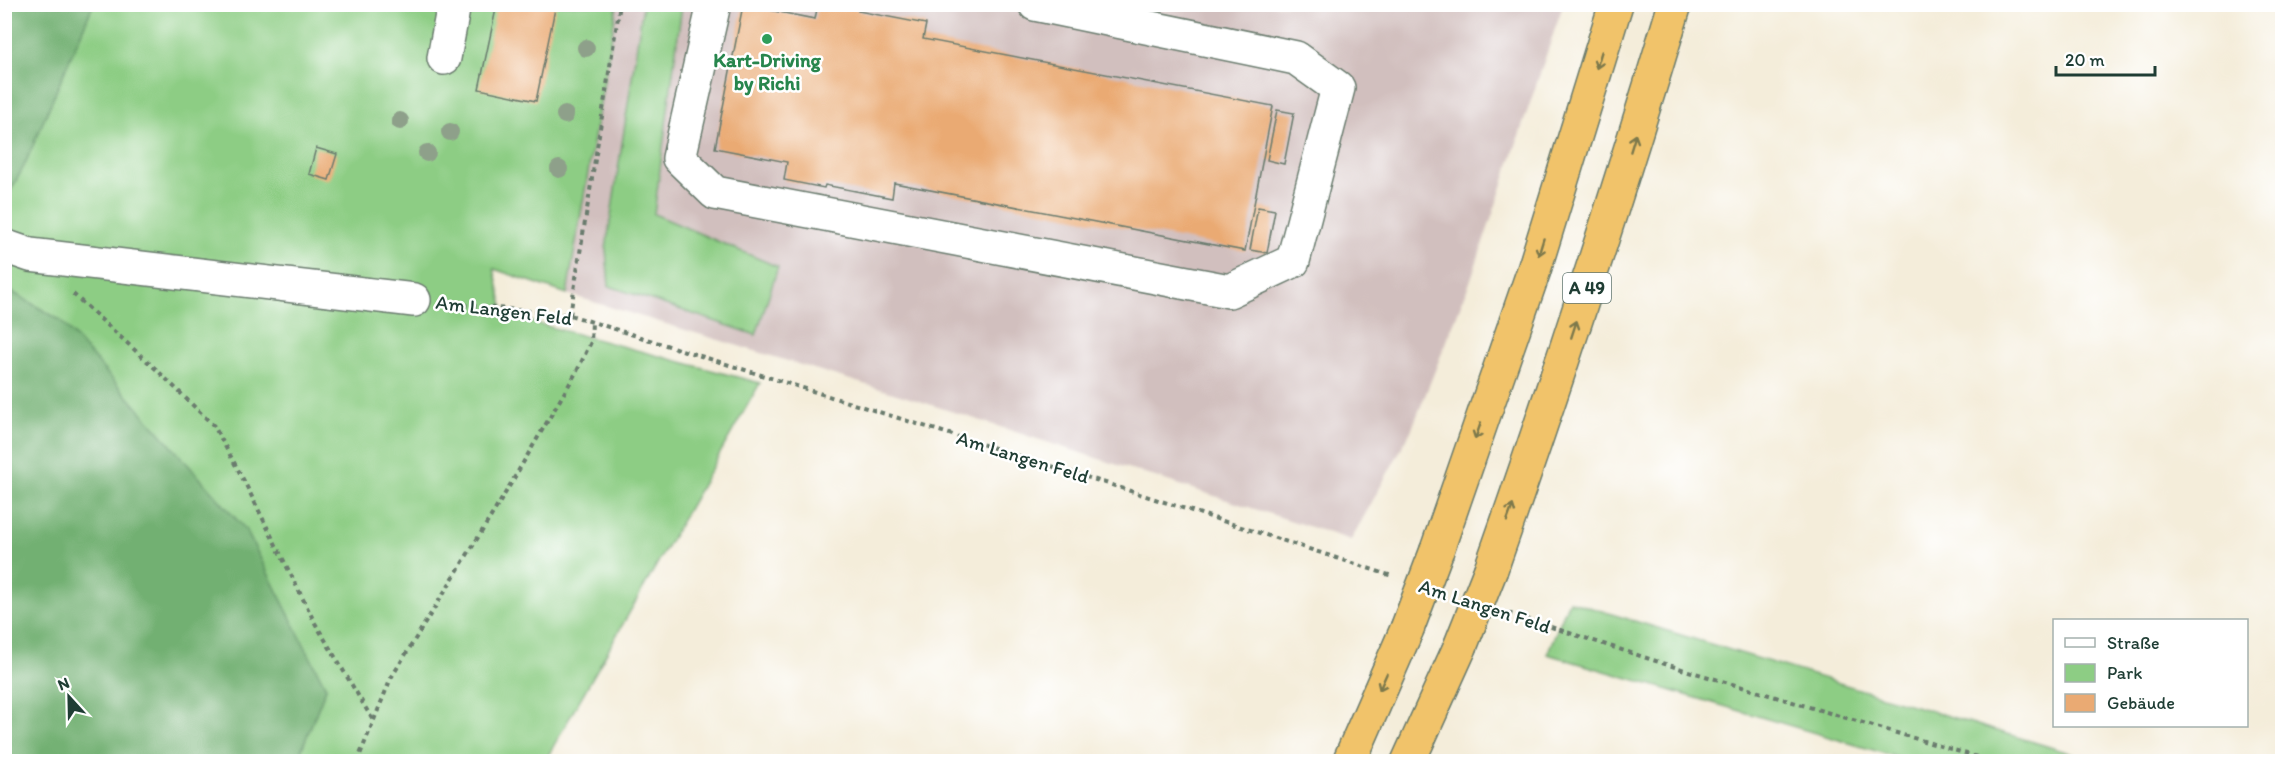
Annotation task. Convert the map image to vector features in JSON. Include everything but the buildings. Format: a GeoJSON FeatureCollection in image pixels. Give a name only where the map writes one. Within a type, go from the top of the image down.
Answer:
{"type":"FeatureCollection","features":[{"type":"Feature","properties":{"kind":"highway","name":"A 49"},"geometry":{"type":"LineString","coordinates":[[1349,762],[1407,629],[1437,550],[1534,270],[1616,4]]}},
{"type":"Feature","properties":{"kind":"highway","name":"A 49"},"geometry":{"type":"LineString","coordinates":[[1408,762],[1460,647],[1547,411],[1675,4]]}},
{"type":"Feature","properties":{"kind":"lane"},"geometry":{"type":"LineString","coordinates":[[444,58],[454,4]]}},
{"type":"Feature","properties":{"kind":"lane"},"geometry":{"type":"LineString","coordinates":[[714,4],[679,158],[715,193],[1229,291],[1293,261],[1338,88],[1296,58],[1035,4]]}},
{"type":"Feature","properties":{"kind":"lane","name":"Am Langen Feld"},"geometry":{"type":"LineString","coordinates":[[22,252],[414,300]]}},
{"type":"Feature","properties":{"kind":"path"},"geometry":{"type":"LineString","coordinates":[[570,315],[620,4]]}},
{"type":"Feature","properties":{"kind":"path"},"geometry":{"type":"LineString","coordinates":[[22,252],[158,371],[214,426],[241,474],[315,623],[374,722]]}},
{"type":"Feature","properties":{"kind":"path","name":"Am Langen Feld"},"geometry":{"type":"LineString","coordinates":[[414,300],[570,315],[1396,577]]}},
{"type":"Feature","properties":{"kind":"path"},"geometry":{"type":"LineString","coordinates":[[357,762],[391,678],[500,502],[577,371],[591,342],[592,322]]}},
{"type":"Feature","properties":{"kind":"path","name":"Am Langen Feld"},"geometry":{"type":"LineString","coordinates":[[1508,613],[1676,668],[1994,762]]}},
{"type":"Feature","properties":{"kind":"shaded area"},"geometry":{"type":"Polygon","coordinates":[[[93,5],[1563,5],[1470,282],[1411,431],[1351,540],[913,399],[567,294],[286,200],[93,5]]]}},
{"type":"Feature","properties":{"kind":"green space"},"geometry":{"type":"Polygon","coordinates":[[[5,4],[93,5],[24,166],[5,201],[5,4]]]}},
{"type":"Feature","properties":{"kind":"green space"},"geometry":{"type":"Polygon","coordinates":[[[93,5],[617,5],[567,294],[494,269],[505,315],[760,383],[545,761],[297,761],[326,687],[60,320],[5,288],[5,201],[24,166],[93,5]]]}},
{"type":"Feature","properties":{"kind":"green space"},"geometry":{"type":"Polygon","coordinates":[[[643,5],[682,5],[654,214],[778,267],[756,335],[609,286],[606,249],[643,5]]]}},
{"type":"Feature","properties":{"kind":"green space"},"geometry":{"type":"Polygon","coordinates":[[[5,288],[60,320],[246,530],[326,688],[297,761],[5,761],[5,288]]]}},
{"type":"Feature","properties":{"kind":"green space"},"geometry":{"type":"Polygon","coordinates":[[[1569,601],[2096,761],[1910,761],[1547,654],[1569,601]]]}},
{"type":"Feature","properties":{"kind":"place","name":"Kart-Driving by Richi"},"geometry":{"type":"Point","coordinates":[767,39]}}]}
